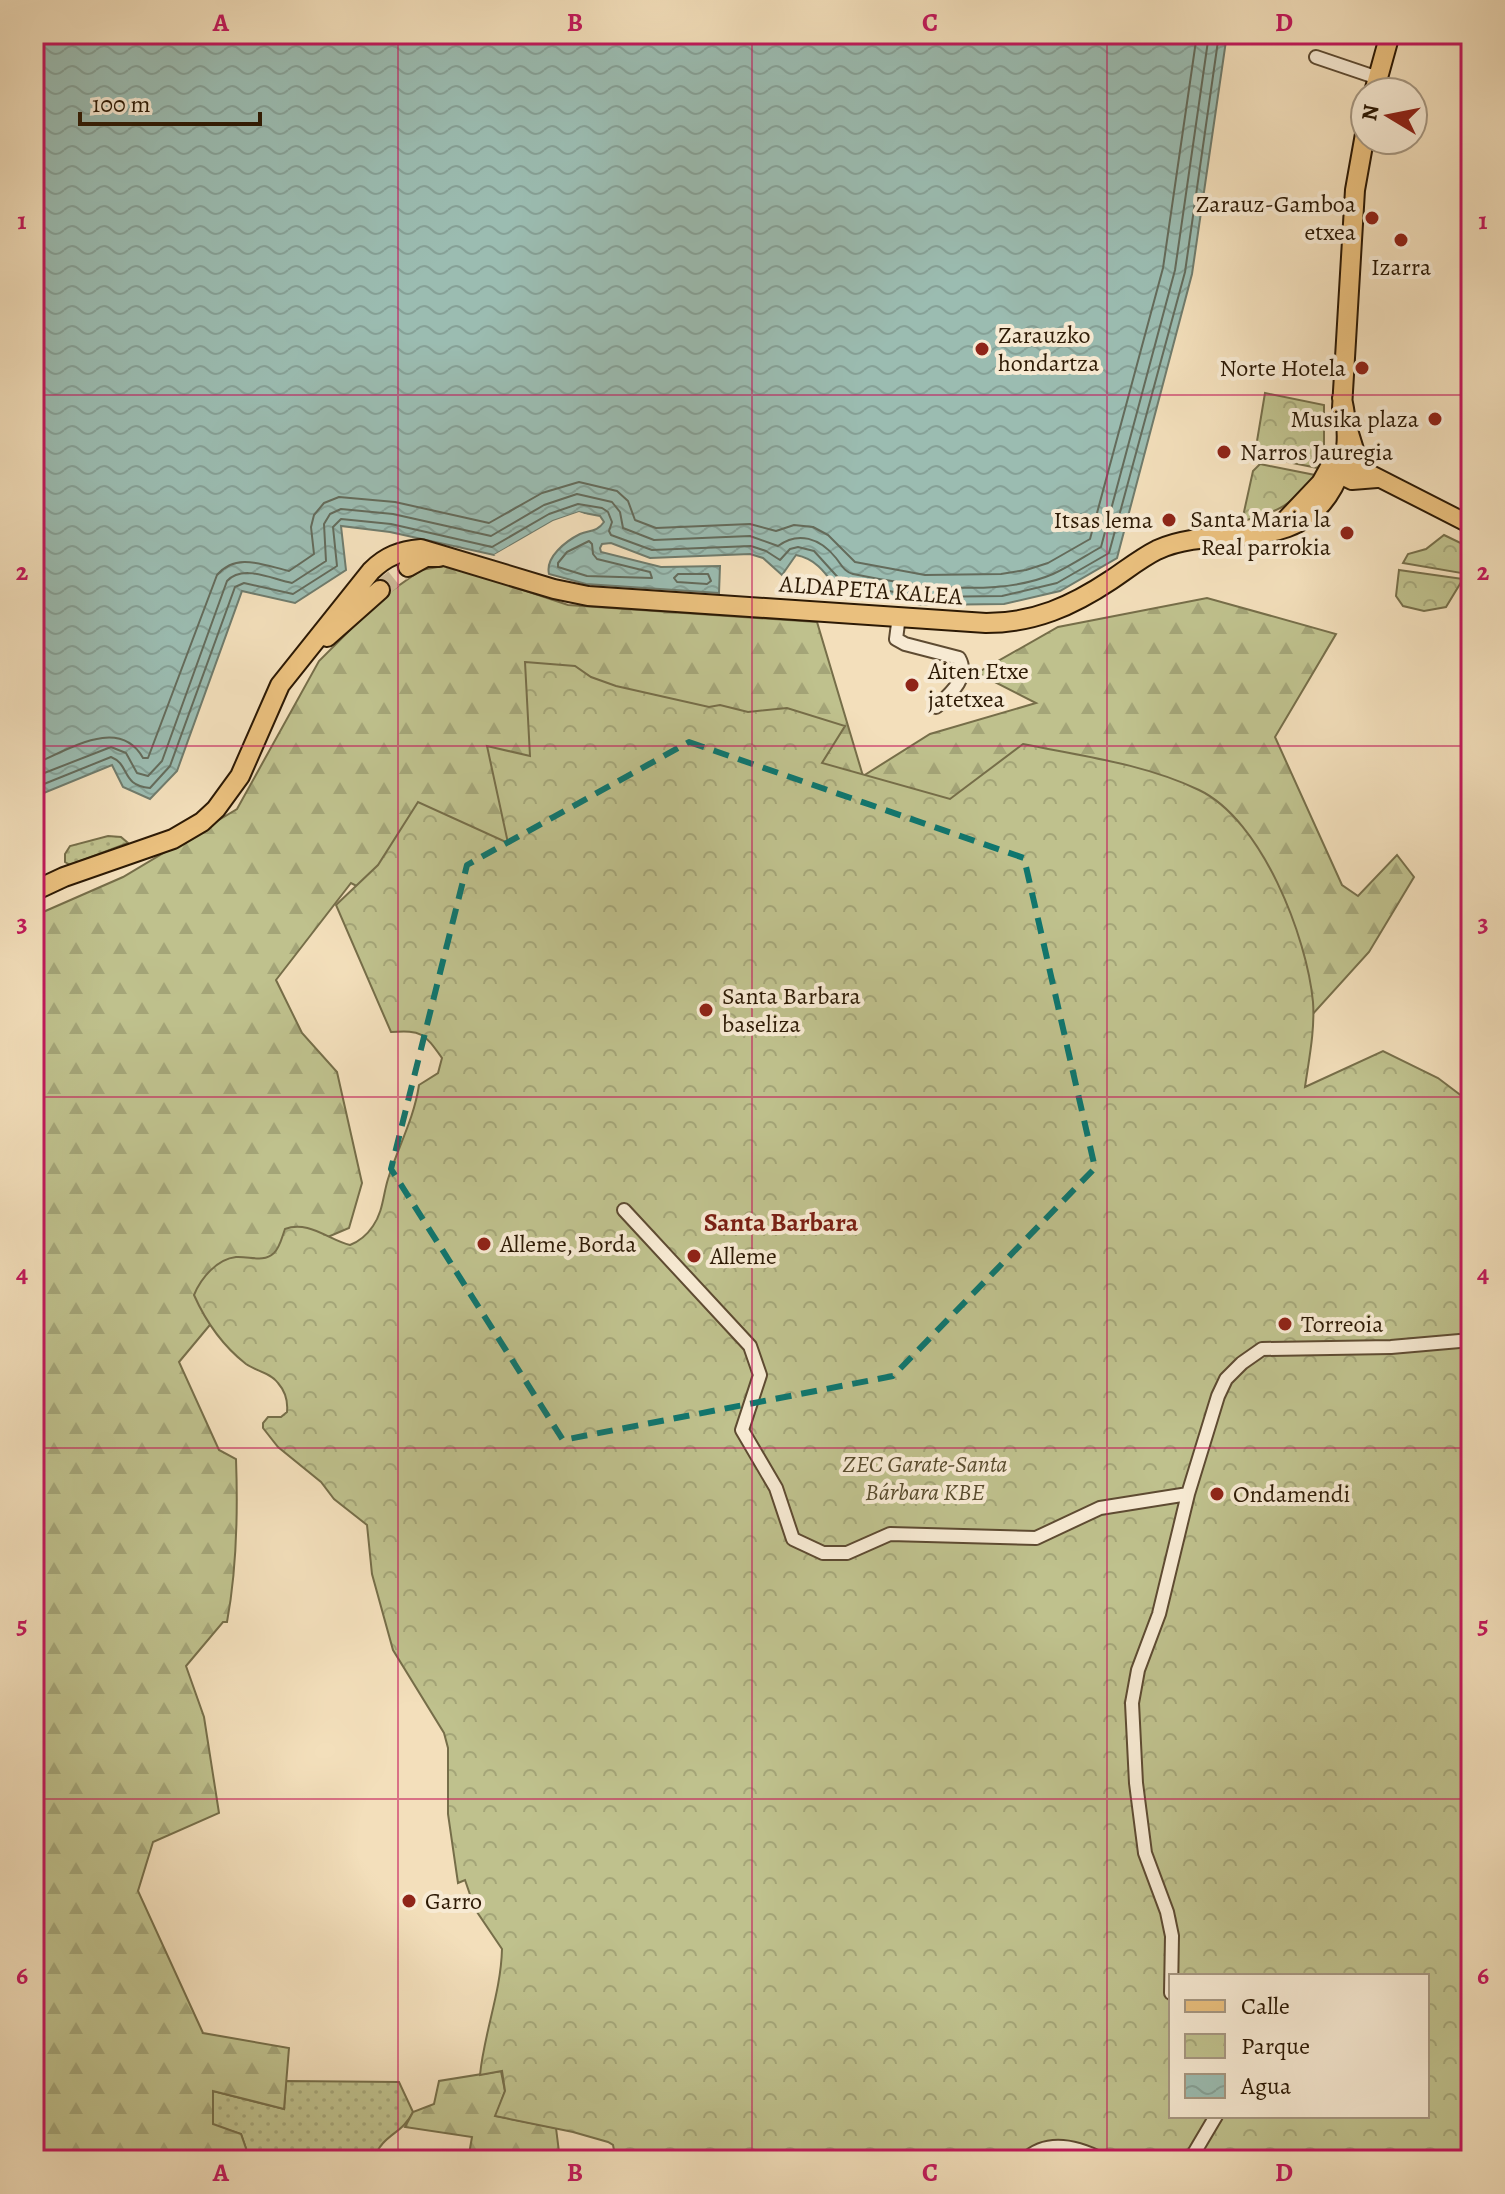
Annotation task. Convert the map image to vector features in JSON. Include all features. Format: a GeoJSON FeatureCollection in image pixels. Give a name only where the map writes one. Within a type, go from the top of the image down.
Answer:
{"type":"FeatureCollection","features":[{"type":"Feature","properties":{"kind":"highway"},"geometry":{"type":"LineString","coordinates":[[1378,76],[1390,34]]}},
{"type":"Feature","properties":{"kind":"highway"},"geometry":{"type":"LineString","coordinates":[[1344,472],[1335,451],[1342,404],[1355,190],[1361,156]]}},
{"type":"Feature","properties":{"kind":"highway"},"geometry":{"type":"LineString","coordinates":[[1274,532],[1311,496],[1344,472],[1349,430],[1342,404]]}},
{"type":"Feature","properties":{"kind":"highway","name":"ALDAPETA KALEA"},"geometry":{"type":"LineString","coordinates":[[298,663],[349,597],[386,558],[402,551],[421,549],[554,589],[588,596],[999,623],[1037,617],[1066,607],[1148,555],[1172,544],[1274,532],[1302,521],[1326,500],[1344,472]]}},
{"type":"Feature","properties":{"kind":"highway"},"geometry":{"type":"LineString","coordinates":[[408,567],[426,557],[450,557]]}},
{"type":"Feature","properties":{"kind":"highway"},"geometry":{"type":"LineString","coordinates":[[34,891],[64,877],[173,839],[202,822],[228,796],[240,776],[280,685],[298,663],[380,590]]}},
{"type":"Feature","properties":{"kind":"main road"},"geometry":{"type":"LineString","coordinates":[[1344,472],[1377,479],[1471,525]]}},
{"type":"Feature","properties":{"kind":"street"},"geometry":{"type":"LineString","coordinates":[[1316,57],[1357,76]]}},
{"type":"Feature","properties":{"kind":"street"},"geometry":{"type":"LineString","coordinates":[[899,616],[896,639],[959,658],[964,666],[956,687],[936,707]]}},
{"type":"Feature","properties":{"kind":"street"},"geometry":{"type":"LineString","coordinates":[[624,1210],[750,1346],[760,1375],[742,1430],[776,1488],[793,1539],[823,1553],[847,1553],[890,1534],[1036,1538],[1100,1508],[1188,1494]]}},
{"type":"Feature","properties":{"kind":"street"},"geometry":{"type":"LineString","coordinates":[[1171,1974],[1172,1936],[1167,1912],[1145,1853],[1136,1783],[1132,1703],[1138,1670],[1159,1614],[1188,1494],[1226,1379],[1262,1349],[1391,1347],[1471,1340]]}},
{"type":"Feature","properties":{"kind":"street"},"geometry":{"type":"LineString","coordinates":[[1190,2160],[1215,2118]]}},
{"type":"Feature","properties":{"kind":"street"},"geometry":{"type":"LineString","coordinates":[[1025,2160],[1042,2149],[1056,2146],[1073,2148],[1103,2160]]}},
{"type":"Feature","properties":{"kind":"highlighted area"},"geometry":{"type":"Polygon","coordinates":[[[689,742],[1024,858],[1095,1168],[893,1376],[563,1440],[391,1169],[467,865],[689,742]]]}},
{"type":"Feature","properties":{"kind":"green space"},"geometry":{"type":"Polygon","coordinates":[[[1265,393],[1324,405],[1324,453],[1318,468],[1262,457],[1256,447],[1265,393]]]}},
{"type":"Feature","properties":{"kind":"green space"},"geometry":{"type":"Polygon","coordinates":[[[1260,464],[1315,475],[1284,506],[1242,521],[1253,471],[1260,464]]]}},
{"type":"Feature","properties":{"kind":"green space"},"geometry":{"type":"Polygon","coordinates":[[[1444,535],[1471,548],[1461,573],[1403,563],[1408,554],[1426,549],[1444,535]]]}},
{"type":"Feature","properties":{"kind":"green space"},"geometry":{"type":"Polygon","coordinates":[[[449,565],[568,605],[817,622],[863,776],[930,734],[1036,703],[977,673],[1058,627],[1207,598],[1336,634],[1275,737],[1342,885],[1358,896],[1397,855],[1414,877],[1369,952],[1311,1016],[502,962],[351,883],[276,980],[302,1033],[337,1072],[362,1183],[349,1228],[259,1266],[179,1362],[219,1450],[236,1459],[236,1541],[227,1622],[223,1622],[186,1666],[204,1717],[219,1813],[153,1842],[138,1891],[203,2033],[289,2048],[284,2109],[213,2091],[213,2124],[241,2134],[250,2160],[34,2160],[34,916],[123,877],[237,809],[319,661],[384,596],[421,570],[449,565]]]}},
{"type":"Feature","properties":{"kind":"green space"},"geometry":{"type":"Polygon","coordinates":[[[1399,570],[1463,579],[1446,607],[1424,611],[1403,606],[1396,596],[1399,570]]]}},
{"type":"Feature","properties":{"kind":"green space","name":"ZEC Garate-Santa Bárbara KBE"},"geometry":{"type":"Polygon","coordinates":[[[525,662],[575,666],[591,677],[616,686],[709,707],[720,705],[748,712],[787,708],[845,726],[822,763],[950,799],[1023,744],[1113,762],[1178,781],[1222,805],[1243,827],[1261,853],[1291,914],[1302,946],[1313,1002],[1305,1087],[1383,1051],[1438,1078],[1471,1103],[1471,2160],[616,2160],[613,2145],[608,2142],[495,2116],[505,2091],[502,2071],[480,2075],[499,1981],[502,1949],[475,1909],[465,1880],[458,1883],[448,1814],[448,1748],[444,1733],[393,1650],[372,1574],[367,1525],[278,1447],[263,1428],[268,1417],[281,1417],[287,1412],[282,1390],[271,1377],[246,1364],[230,1349],[210,1324],[194,1295],[205,1276],[222,1261],[236,1257],[270,1256],[279,1245],[285,1229],[302,1227],[350,1245],[363,1237],[379,1215],[419,1085],[438,1073],[442,1058],[421,1035],[391,1032],[336,905],[378,865],[418,802],[508,843],[487,746],[530,756],[525,662]]]}},
{"type":"Feature","properties":{"kind":"green space"},"geometry":{"type":"Polygon","coordinates":[[[108,836],[121,837],[128,843],[70,865],[65,862],[70,846],[108,836]]]}},
{"type":"Feature","properties":{"kind":"green space"},"geometry":{"type":"Polygon","coordinates":[[[501,2071],[505,2091],[496,2116],[556,2128],[560,2160],[468,2160],[472,2137],[405,2127],[413,2112],[434,2104],[439,2081],[501,2071]]]}},
{"type":"Feature","properties":{"kind":"green space"},"geometry":{"type":"Polygon","coordinates":[[[286,2081],[399,2082],[413,2112],[403,2126],[382,2144],[373,2160],[250,2160],[241,2134],[213,2125],[213,2091],[284,2109],[286,2081]]]}},
{"type":"Feature","properties":{"kind":"water"},"geometry":{"type":"Polygon","coordinates":[[[34,34],[1227,34],[1192,274],[1117,558],[1060,591],[1004,604],[923,605],[838,590],[815,564],[796,555],[782,575],[763,558],[750,554],[650,558],[611,543],[602,544],[600,548],[601,552],[661,567],[720,566],[719,593],[586,584],[549,574],[550,562],[563,545],[604,522],[600,516],[579,512],[553,521],[494,555],[390,532],[341,526],[346,570],[295,603],[242,591],[177,771],[150,799],[123,787],[112,765],[34,797],[34,34]]]}},
{"type":"Feature","properties":{"kind":"pier"},"geometry":{"type":"Polygon","coordinates":[[[579,512],[590,516],[586,519],[579,516],[554,525],[500,557],[494,555],[553,521],[579,512]]]}},
{"type":"Feature","properties":{"kind":"tunnel"},"geometry":{"type":"LineString","coordinates":[[380,590],[408,567]]}},
{"type":"Feature","properties":{"kind":"place","name":"Zarauz-Gamboa etxea"},"geometry":{"type":"Point","coordinates":[1372,218]}},
{"type":"Feature","properties":{"kind":"place","name":"Izarra"},"geometry":{"type":"Point","coordinates":[1401,240]}},
{"type":"Feature","properties":{"kind":"place","name":"Zarauzko hondartza"},"geometry":{"type":"Point","coordinates":[982,349]}},
{"type":"Feature","properties":{"kind":"place","name":"Norte Hotela"},"geometry":{"type":"Point","coordinates":[1362,368]}},
{"type":"Feature","properties":{"kind":"place","name":"Musika plaza"},"geometry":{"type":"Point","coordinates":[1435,419]}},
{"type":"Feature","properties":{"kind":"place","name":"Narros Jauregia"},"geometry":{"type":"Point","coordinates":[1224,452]}},
{"type":"Feature","properties":{"kind":"place","name":"Itsas lema"},"geometry":{"type":"Point","coordinates":[1169,520]}},
{"type":"Feature","properties":{"kind":"place","name":"Santa Maria la Real parrokia"},"geometry":{"type":"Point","coordinates":[1347,533]}},
{"type":"Feature","properties":{"kind":"place","name":"Aiten Etxe jatetxea"},"geometry":{"type":"Point","coordinates":[912,685]}},
{"type":"Feature","properties":{"kind":"place","name":"Santa Barbara baseliza"},"geometry":{"type":"Point","coordinates":[706,1010]}},
{"type":"Feature","properties":{"kind":"place","name":"Alleme, Borda"},"geometry":{"type":"Point","coordinates":[484,1244]}},
{"type":"Feature","properties":{"kind":"place","name":"Alleme"},"geometry":{"type":"Point","coordinates":[694,1256]}},
{"type":"Feature","properties":{"kind":"place","name":"Torreoia"},"geometry":{"type":"Point","coordinates":[1285,1324]}},
{"type":"Feature","properties":{"kind":"place","name":"Ondamendi"},"geometry":{"type":"Point","coordinates":[1217,1494]}},
{"type":"Feature","properties":{"kind":"place","name":"Garro"},"geometry":{"type":"Point","coordinates":[409,1901]}},
{"type":"Feature","properties":{"kind":"district","name":"Santa Barbara"},"geometry":{"type":"Point","coordinates":[781,1222]}}]}
